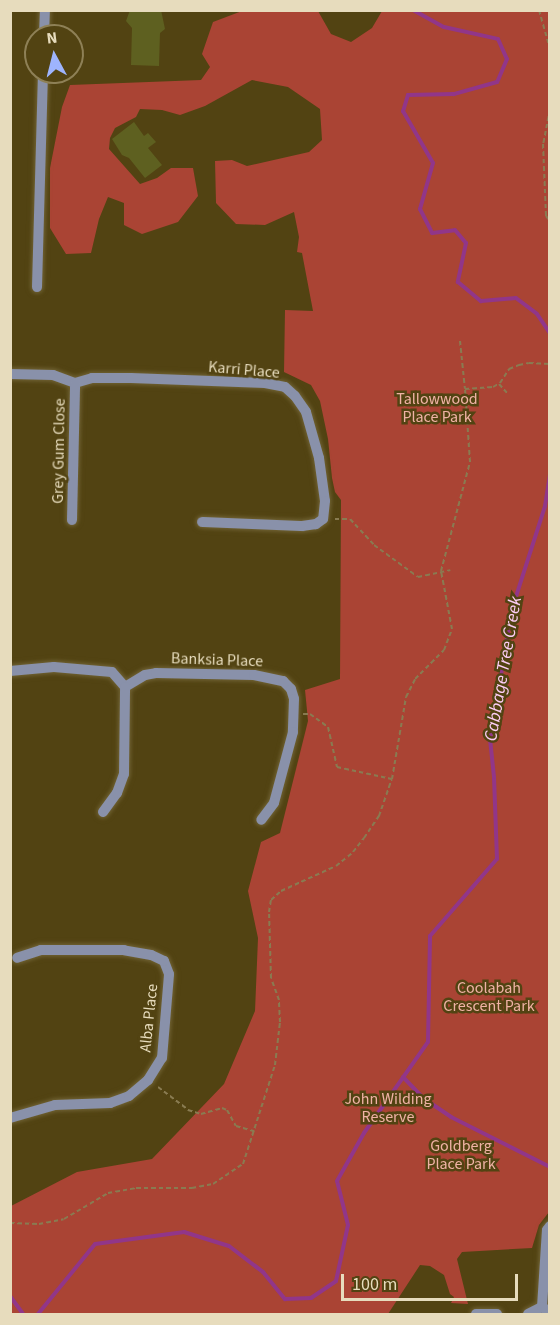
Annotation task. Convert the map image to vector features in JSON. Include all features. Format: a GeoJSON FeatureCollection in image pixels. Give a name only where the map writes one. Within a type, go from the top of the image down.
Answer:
{"type":"FeatureCollection","features":[{"type":"Feature","properties":{"kind":"street"},"geometry":{"type":"LineString","coordinates":[[37,287],[43,84]]}},
{"type":"Feature","properties":{"kind":"street","name":"Karri Place"},"geometry":{"type":"LineString","coordinates":[[10,374],[53,375],[75,383],[92,378],[121,378],[265,383],[285,387],[295,396],[306,412],[319,458],[325,501],[323,519]]}},
{"type":"Feature","properties":{"kind":"street","name":"Grey Gum Close"},"geometry":{"type":"LineString","coordinates":[[72,520],[75,383]]}},
{"type":"Feature","properties":{"kind":"street"},"geometry":{"type":"LineString","coordinates":[[202,522],[302,526],[316,524],[323,519]]}},
{"type":"Feature","properties":{"kind":"street"},"geometry":{"type":"LineString","coordinates":[[10,671],[33,667],[112,672],[125,687],[124,774],[117,793],[104,812]]}},
{"type":"Feature","properties":{"kind":"street","name":"Banksia Place"},"geometry":{"type":"LineString","coordinates":[[125,687],[145,675],[156,673],[270,677],[283,681],[291,689],[294,713],[290,747],[274,803],[261,820]]}},
{"type":"Feature","properties":{"kind":"street","name":"Alba Place"},"geometry":{"type":"LineString","coordinates":[[10,1118],[55,1105],[110,1103],[129,1096],[148,1080],[162,1058],[169,974],[164,961],[152,955],[124,950],[41,950],[17,958]]}},
{"type":"Feature","properties":{"kind":"street"},"geometry":{"type":"LineString","coordinates":[[528,1314],[546,1309],[547,1230],[549,1226]]}},
{"type":"Feature","properties":{"kind":"street"},"geometry":{"type":"LineString","coordinates":[[476,1314],[497,1314]]}},
{"type":"Feature","properties":{"kind":"path"},"geometry":{"type":"LineString","coordinates":[[539,10],[549,49]]}},
{"type":"Feature","properties":{"kind":"path"},"geometry":{"type":"LineString","coordinates":[[549,109],[543,144],[546,216],[549,221]]}},
{"type":"Feature","properties":{"kind":"path"},"geometry":{"type":"LineString","coordinates":[[10,1223],[39,1224],[64,1219],[108,1193],[136,1188],[192,1188],[213,1184],[243,1164],[275,1065],[280,1022],[279,1000],[271,978],[269,912],[271,900],[281,891],[336,866],[353,852],[379,816],[392,778],[406,697],[415,679],[444,650],[452,629],[441,571],[470,462],[460,341]]}},
{"type":"Feature","properties":{"kind":"path"},"geometry":{"type":"LineString","coordinates":[[465,389],[493,387],[499,384],[509,369],[529,363],[549,364]]}},
{"type":"Feature","properties":{"kind":"path"},"geometry":{"type":"LineString","coordinates":[[499,384],[509,395]]}},
{"type":"Feature","properties":{"kind":"path"},"geometry":{"type":"LineString","coordinates":[[323,519],[350,519],[374,545],[418,577],[450,570]]}},
{"type":"Feature","properties":{"kind":"path"},"geometry":{"type":"LineString","coordinates":[[294,713],[310,714],[328,727],[337,767],[392,778]]}},
{"type":"Feature","properties":{"kind":"path"},"geometry":{"type":"LineString","coordinates":[[148,1080],[188,1110],[201,1114],[222,1108],[227,1110],[236,1125],[255,1131]]}},
{"type":"Feature","properties":{"kind":"green space"},"geometry":{"type":"Polygon","coordinates":[[[242,11],[318,11],[331,34],[351,42],[372,28],[382,11],[549,11],[549,1212],[539,1225],[532,1248],[462,1252],[457,1259],[468,1304],[451,1303],[454,1297],[450,1294],[444,1275],[430,1266],[420,1265],[388,1314],[11,1314],[11,1206],[77,1172],[152,1159],[224,1084],[255,1011],[258,938],[248,891],[261,842],[280,833],[308,721],[305,690],[340,679],[341,500],[335,492],[332,478],[328,439],[320,401],[311,385],[284,372],[285,310],[313,311],[302,253],[297,252],[299,237],[294,212],[265,225],[236,224],[216,203],[215,161],[232,160],[247,166],[309,152],[322,140],[320,109],[288,87],[252,80],[205,106],[180,115],[162,110],[140,109],[136,117],[115,128],[110,138],[109,149],[140,184],[157,178],[171,168],[193,168],[198,196],[178,222],[142,234],[124,225],[124,203],[108,197],[99,219],[91,253],[66,254],[50,228],[50,168],[62,107],[70,85],[201,80],[210,67],[202,54],[213,22],[242,11]]]}},
{"type":"Feature","properties":{"kind":"building"},"geometry":{"type":"Polygon","coordinates":[[[130,10],[161,10],[165,29],[160,33],[159,66],[131,65],[132,28],[126,21],[130,10]]]}},
{"type":"Feature","properties":{"kind":"building"},"geometry":{"type":"Polygon","coordinates":[[[134,122],[144,136],[148,133],[156,142],[148,148],[162,165],[145,178],[129,158],[122,155],[112,139],[134,122]]]}},
{"type":"Feature","properties":{"kind":"waterway","name":"Cabbage Tree Creek"},"geometry":{"type":"LineString","coordinates":[[413,10],[444,27],[498,39],[507,59],[497,82],[454,94],[408,95],[403,111],[433,163],[420,209],[432,233],[455,230],[466,243],[458,282],[481,301],[516,298],[537,314],[550,333]]}},
{"type":"Feature","properties":{"kind":"waterway","name":"Cabbage Tree Creek"},"geometry":{"type":"LineString","coordinates":[[38,1314],[95,1244],[184,1232],[229,1246],[263,1272],[285,1299],[311,1298],[336,1281],[348,1225],[337,1181],[364,1133],[428,1042],[430,936],[497,859],[494,777],[490,740],[512,609],[545,506],[550,474]]}},
{"type":"Feature","properties":{"kind":"waterway"},"geometry":{"type":"LineString","coordinates":[[403,1077],[423,1098],[451,1117],[550,1167]]}},
{"type":"Feature","properties":{"kind":"waterway"},"geometry":{"type":"LineString","coordinates":[[10,1296],[23,1314]]}},
{"type":"Feature","properties":{"kind":"park label","name":"Tallowwood Place Park"},"geometry":{"type":"Point","coordinates":[437,408]}},
{"type":"Feature","properties":{"kind":"park label","name":"Coolabah Crescent Park"},"geometry":{"type":"Point","coordinates":[489,997]}},
{"type":"Feature","properties":{"kind":"park label","name":"John Wilding Reserve"},"geometry":{"type":"Point","coordinates":[388,1108]}},
{"type":"Feature","properties":{"kind":"park label","name":"Goldberg Place Park"},"geometry":{"type":"Point","coordinates":[461,1155]}}]}
